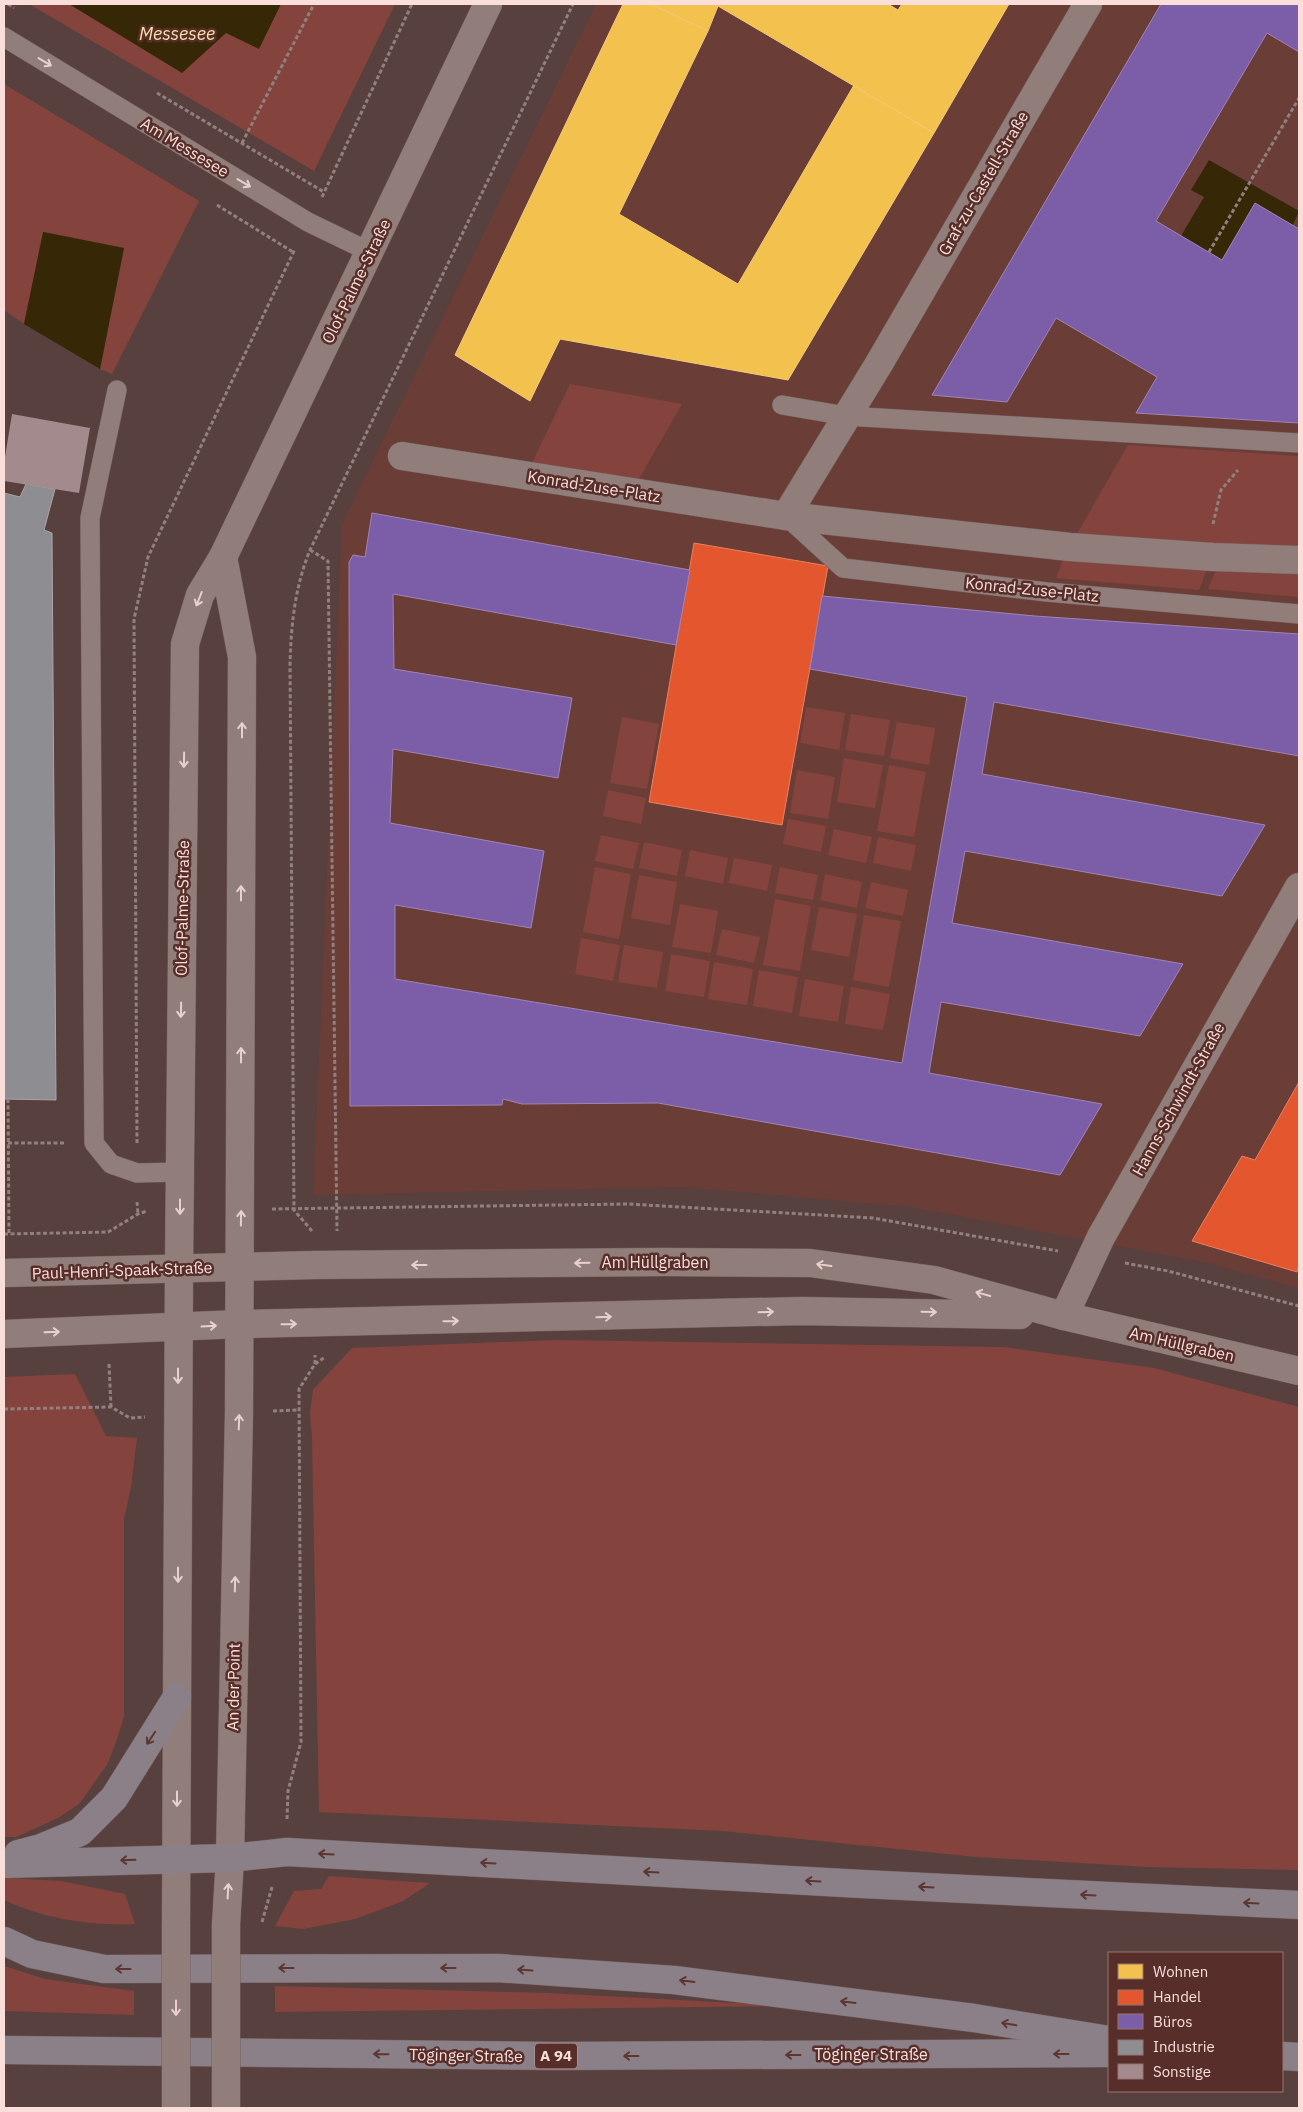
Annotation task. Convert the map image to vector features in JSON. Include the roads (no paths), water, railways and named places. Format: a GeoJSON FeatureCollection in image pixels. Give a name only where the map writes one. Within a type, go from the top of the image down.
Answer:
{"type":"FeatureCollection","features":[{"type":"Feature","properties":{"kind":"highway"},"geometry":{"type":"LineString","coordinates":[[4,1858],[41,1848],[80,1832],[114,1798],[178,1698]]}},
{"type":"Feature","properties":{"kind":"highway"},"geometry":{"type":"LineString","coordinates":[[4,1864],[230,1858],[287,1852],[1299,1905]]}},
{"type":"Feature","properties":{"kind":"highway"},"geometry":{"type":"LineString","coordinates":[[4,1941],[32,1954],[104,1968],[497,1968],[674,1980],[974,2018],[1108,2040]]}},
{"type":"Feature","properties":{"kind":"highway","name":"Töginger Straße"},"geometry":{"type":"LineString","coordinates":[[4,2050],[556,2056],[1108,2054]]}},
{"type":"Feature","properties":{"kind":"highway"},"geometry":{"type":"LineString","coordinates":[[1283,2056],[1299,2057]]}},
{"type":"Feature","properties":{"kind":"main road","name":"Olof-Palme-Straße"},"geometry":{"type":"LineString","coordinates":[[178,1268],[185,644],[200,595],[223,557],[488,4]]}},
{"type":"Feature","properties":{"kind":"main road","name":"Graf-zu-Castell-Straße"},"geometry":{"type":"LineString","coordinates":[[846,416],[880,362],[1088,4]]}},
{"type":"Feature","properties":{"kind":"main road"},"geometry":{"type":"LineString","coordinates":[[786,516],[846,416]]}},
{"type":"Feature","properties":{"kind":"main road","name":"Konrad-Zuse-Platz"},"geometry":{"type":"LineString","coordinates":[[402,456],[786,516],[1070,546],[1213,557],[1299,560]]}},
{"type":"Feature","properties":{"kind":"main road"},"geometry":{"type":"LineString","coordinates":[[223,557],[242,657],[240,1266]]}},
{"type":"Feature","properties":{"kind":"main road","name":"Hanns-Schwindt-Straße"},"geometry":{"type":"LineString","coordinates":[[1064,1316],[1101,1237],[1299,887]]}},
{"type":"Feature","properties":{"kind":"main road","name":"Am Hüllgraben"},"geometry":{"type":"LineString","coordinates":[[240,1266],[665,1262],[810,1263],[934,1280],[1064,1316],[1299,1371]]}},
{"type":"Feature","properties":{"kind":"main road","name":"Paul-Henri-Spaak-Straße"},"geometry":{"type":"LineString","coordinates":[[4,1273],[240,1266]]}},
{"type":"Feature","properties":{"kind":"main road","name":"An der Point"},"geometry":{"type":"LineString","coordinates":[[226,2108],[226,1925],[230,1858],[240,1266]]}},
{"type":"Feature","properties":{"kind":"main road"},"geometry":{"type":"LineString","coordinates":[[176,2108],[178,1268]]}},
{"type":"Feature","properties":{"kind":"main road","name":"Am Hüllgraben"},"geometry":{"type":"LineString","coordinates":[[240,1324],[801,1311],[1064,1316]]}},
{"type":"Feature","properties":{"kind":"main road"},"geometry":{"type":"LineString","coordinates":[[4,1334],[240,1324]]}},
{"type":"Feature","properties":{"kind":"lane","name":"Am Messesee"},"geometry":{"type":"LineString","coordinates":[[4,37],[308,222],[370,252]]}},
{"type":"Feature","properties":{"kind":"lane"},"geometry":{"type":"LineString","coordinates":[[117,390],[90,518],[94,1143],[111,1164],[137,1174],[180,1172]]}},
{"type":"Feature","properties":{"kind":"lane"},"geometry":{"type":"LineString","coordinates":[[782,405],[846,416],[1299,443]]}},
{"type":"Feature","properties":{"kind":"lane","name":"Konrad-Zuse-Platz"},"geometry":{"type":"LineString","coordinates":[[786,516],[844,568],[1047,592],[1299,614]]}},
{"type":"Feature","properties":{"kind":"water","name":"Messesee"},"geometry":{"type":"Polygon","coordinates":[[[69,4],[281,4],[259,49],[226,33],[182,73],[69,4]]]}},
{"type":"Feature","properties":{"kind":"water"},"geometry":{"type":"Polygon","coordinates":[[[1209,160],[1299,211],[1293,225],[1255,204],[1222,260],[1181,236],[1204,197],[1191,190],[1209,160]]]}},
{"type":"Feature","properties":{"kind":"water"},"geometry":{"type":"Polygon","coordinates":[[[43,232],[124,248],[100,369],[24,324],[43,232]]]}}]}
